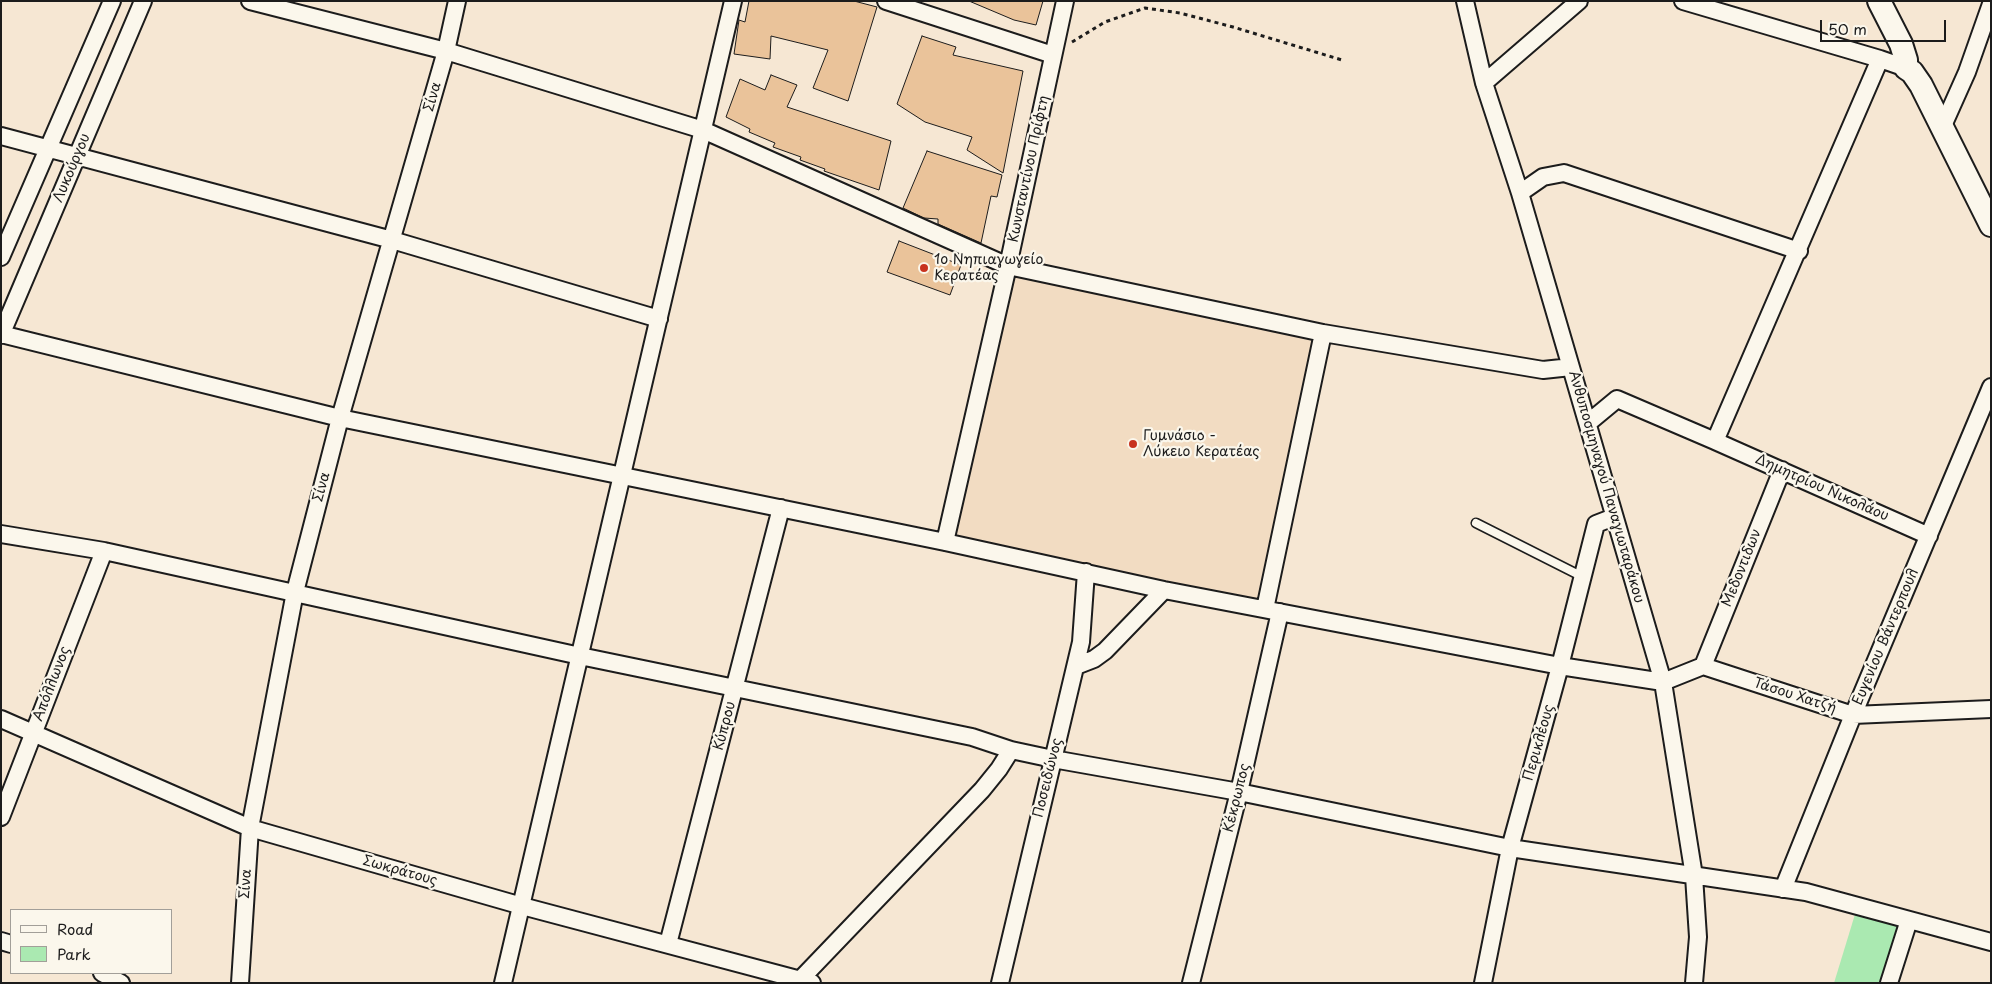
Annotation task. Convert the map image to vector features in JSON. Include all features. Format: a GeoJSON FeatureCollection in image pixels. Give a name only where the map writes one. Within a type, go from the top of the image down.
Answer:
{"type":"FeatureCollection","features":[{"type":"Feature","properties":{"kind":"street"},"geometry":{"type":"LineString","coordinates":[[1,257],[112,1]]}},
{"type":"Feature","properties":{"kind":"street","name":"Λυκούργου"},"geometry":{"type":"LineString","coordinates":[[1,334],[142,1]]}},
{"type":"Feature","properties":{"kind":"street"},"geometry":{"type":"LineString","coordinates":[[250,1],[446,51],[703,130],[1008,266],[1324,333],[1543,370],[1571,367]]}},
{"type":"Feature","properties":{"kind":"street","name":"Σίνα"},"geometry":{"type":"LineString","coordinates":[[240,983],[250,828],[295,592],[340,418],[446,51],[458,1]]}},
{"type":"Feature","properties":{"kind":"street"},"geometry":{"type":"LineString","coordinates":[[503,983],[732,1]]}},
{"type":"Feature","properties":{"kind":"street"},"geometry":{"type":"LineString","coordinates":[[886,1],[1053,55]]}},
{"type":"Feature","properties":{"kind":"street","name":"Κωνσταντίνου Πρίφτη"},"geometry":{"type":"LineString","coordinates":[[946,542],[1065,1]]}},
{"type":"Feature","properties":{"kind":"street","name":"Ανθυποσμηναγού Παναγιωταράκου"},"geometry":{"type":"LineString","coordinates":[[1465,1],[1484,83],[1520,193],[1663,682],[1694,876],[1698,937],[1694,983]]}},
{"type":"Feature","properties":{"kind":"street"},"geometry":{"type":"LineString","coordinates":[[1484,83],[1579,1]]}},
{"type":"Feature","properties":{"kind":"street"},"geometry":{"type":"LineString","coordinates":[[1682,1],[1906,68],[1917,78],[1991,225]]}},
{"type":"Feature","properties":{"kind":"street"},"geometry":{"type":"LineString","coordinates":[[1880,1],[1901,44],[1906,60],[1906,68]]}},
{"type":"Feature","properties":{"kind":"street"},"geometry":{"type":"LineString","coordinates":[[1942,128],[1966,72],[1991,4]]}},
{"type":"Feature","properties":{"kind":"street"},"geometry":{"type":"LineString","coordinates":[[1715,441],[1799,251],[1880,59]]}},
{"type":"Feature","properties":{"kind":"street"},"geometry":{"type":"LineString","coordinates":[[1,136],[392,240],[659,319]]}},
{"type":"Feature","properties":{"kind":"street"},"geometry":{"type":"LineString","coordinates":[[1520,193],[1542,177],[1564,173],[1799,251]]}},
{"type":"Feature","properties":{"kind":"street","name":"Κέκρωπος"},"geometry":{"type":"LineString","coordinates":[[1191,983],[1239,792],[1324,333]]}},
{"type":"Feature","properties":{"kind":"street"},"geometry":{"type":"LineString","coordinates":[[1,334],[340,418],[946,542],[1164,590],[1560,666],[1663,682],[1703,666]]}},
{"type":"Feature","properties":{"kind":"street","name":"Ευγενίου Βάντερπουλ"},"geometry":{"type":"LineString","coordinates":[[1783,889],[1853,715],[1991,387]]}},
{"type":"Feature","properties":{"kind":"street","name":"Δημητρίου Νικολάου"},"geometry":{"type":"LineString","coordinates":[[1588,423],[1617,399],[1782,470],[1928,536]]}},
{"type":"Feature","properties":{"kind":"street","name":"Μεδοντιδων"},"geometry":{"type":"LineString","coordinates":[[1703,666],[1782,470]]}},
{"type":"Feature","properties":{"kind":"street","name":"Κύπρου"},"geometry":{"type":"LineString","coordinates":[[668,944],[781,508]]}},
{"type":"Feature","properties":{"kind":"street","name":"Περικλέους"},"geometry":{"type":"LineString","coordinates":[[1483,983],[1510,848],[1560,666],[1596,524],[1614,517]]}},
{"type":"Feature","properties":{"kind":"street"},"geometry":{"type":"LineString","coordinates":[[1,534],[104,551],[580,656],[972,737],[1011,750],[1053,759],[1239,792],[1510,848],[1806,892],[1991,942]]}},
{"type":"Feature","properties":{"kind":"street","name":"Απόλλωνος"},"geometry":{"type":"LineString","coordinates":[[1,817],[104,551]]}},
{"type":"Feature","properties":{"kind":"street","name":"Ποσειδώνος"},"geometry":{"type":"LineString","coordinates":[[1000,983],[1076,666],[1081,642],[1086,572]]}},
{"type":"Feature","properties":{"kind":"street"},"geometry":{"type":"LineString","coordinates":[[1076,666],[1094,659],[1105,651],[1164,590]]}},
{"type":"Feature","properties":{"kind":"street","name":"Τάσου Χατζή"},"geometry":{"type":"LineString","coordinates":[[1703,666],[1853,715],[1991,708]]}},
{"type":"Feature","properties":{"kind":"street","name":"Σωκράτους"},"geometry":{"type":"LineString","coordinates":[[1,719],[250,828],[522,906],[803,982]]}},
{"type":"Feature","properties":{"kind":"street"},"geometry":{"type":"LineString","coordinates":[[803,982],[982,790],[1011,750]]}},
{"type":"Feature","properties":{"kind":"street"},"geometry":{"type":"LineString","coordinates":[[1889,983],[1909,920]]}},
{"type":"Feature","properties":{"kind":"lane"},"geometry":{"type":"LineString","coordinates":[[1476,523],[1583,577]]}},
{"type":"Feature","properties":{"kind":"path"},"geometry":{"type":"LineString","coordinates":[[1053,55],[1105,22],[1145,8],[1180,13],[1342,60]]}},
{"type":"Feature","properties":{"kind":"shaded area","name":"Γυμνάσιο - Λύκειο Κερατέας"},"geometry":{"type":"Polygon","coordinates":[[[1006,271],[1317,342],[1263,607],[948,546],[1006,271]]]}},
{"type":"Feature","properties":{"kind":"green space"},"geometry":{"type":"Polygon","coordinates":[[[1856,911],[1901,926],[1882,983],[1834,983],[1856,911]]]}},
{"type":"Feature","properties":{"kind":"building"},"geometry":{"type":"Polygon","coordinates":[[[749,1],[854,1],[877,7],[848,101],[813,88],[828,50],[771,36],[770,59],[734,54],[739,20],[745,22],[749,1]]]}},
{"type":"Feature","properties":{"kind":"building"},"geometry":{"type":"Polygon","coordinates":[[[969,1],[1043,1],[1036,25],[1014,20],[969,1]]]}},
{"type":"Feature","properties":{"kind":"building"},"geometry":{"type":"Polygon","coordinates":[[[922,36],[956,47],[953,55],[1023,71],[1003,173],[967,150],[972,137],[925,122],[897,104],[922,36]]]}},
{"type":"Feature","properties":{"kind":"building"},"geometry":{"type":"Polygon","coordinates":[[[771,75],[797,85],[787,107],[891,141],[879,190],[824,171],[825,169],[800,160],[801,157],[773,147],[775,143],[749,132],[750,129],[726,117],[740,79],[765,90],[771,75]]]}},
{"type":"Feature","properties":{"kind":"building"},"geometry":{"type":"Polygon","coordinates":[[[927,151],[1002,175],[997,197],[991,196],[981,243],[938,224],[938,219],[924,218],[903,208],[927,151]]]}},
{"type":"Feature","properties":{"kind":"building","name":"1ο Νηπιαγωγείο Κερατέας"},"geometry":{"type":"Polygon","coordinates":[[[899,241],[961,265],[950,295],[887,272],[899,241]]]}},
{"type":"Feature","properties":{"kind":"place","name":"1ο Νηπιαγωγείο Κερατέας"},"geometry":{"type":"Point","coordinates":[924,268]}},
{"type":"Feature","properties":{"kind":"place","name":"Γυμνάσιο - Λύκειο Κερατέας"},"geometry":{"type":"Point","coordinates":[1133,444]}}]}
